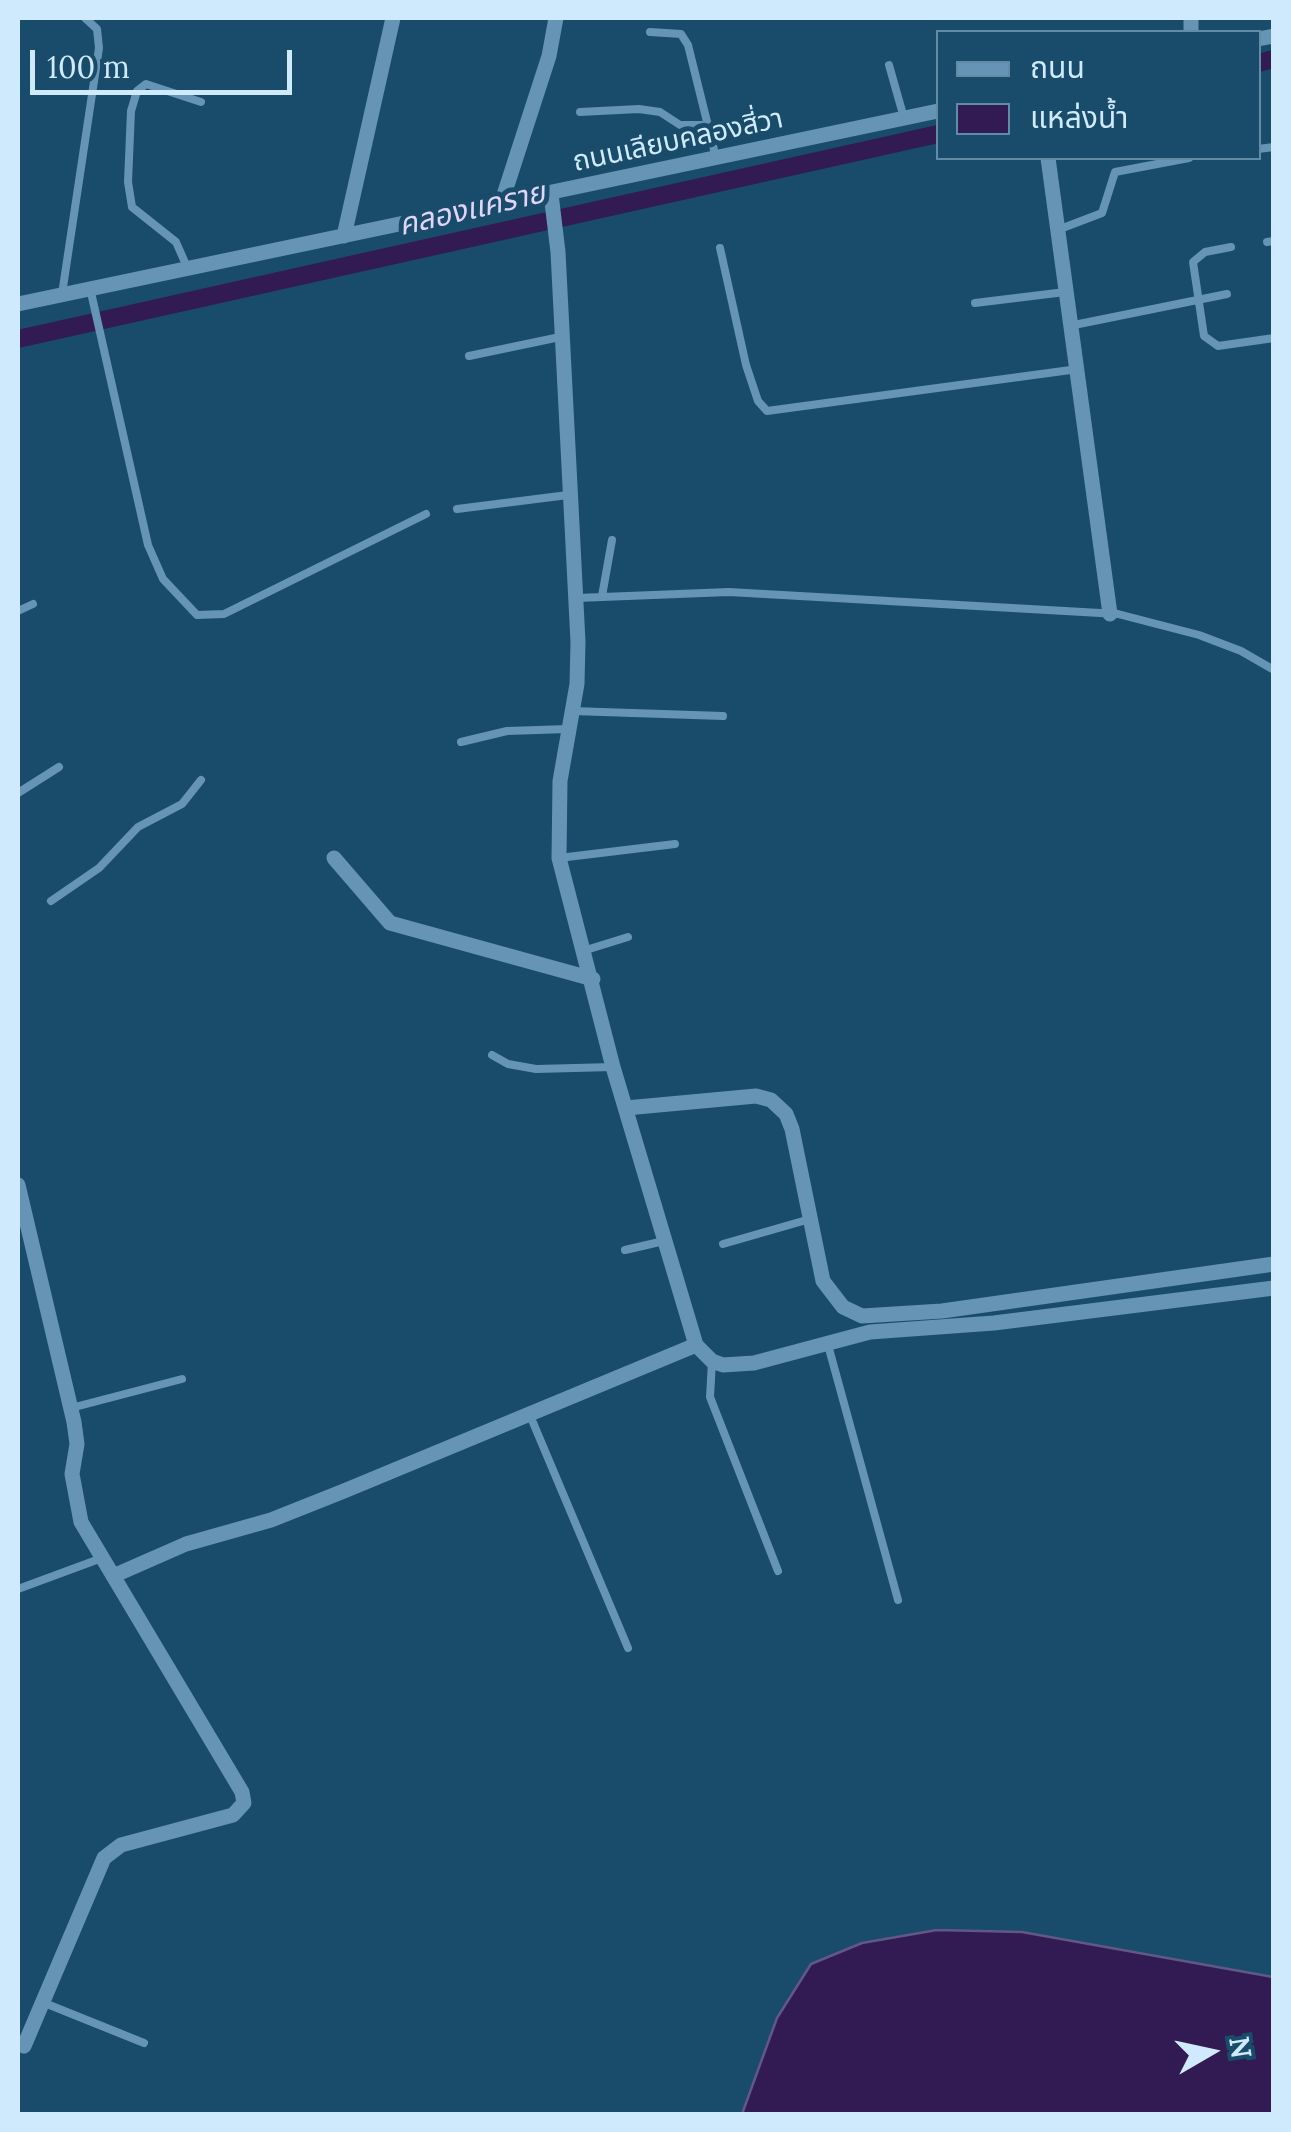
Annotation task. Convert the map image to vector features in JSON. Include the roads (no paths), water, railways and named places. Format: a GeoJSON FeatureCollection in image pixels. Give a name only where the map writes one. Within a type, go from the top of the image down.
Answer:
{"type":"FeatureCollection","features":[{"type":"Feature","properties":{"kind":"street"},"geometry":{"type":"LineString","coordinates":[[344,236],[393,18]]}},
{"type":"Feature","properties":{"kind":"street"},"geometry":{"type":"LineString","coordinates":[[501,204],[549,56],[556,18]]}},
{"type":"Feature","properties":{"kind":"street","name":"ถนนเลียบคลองสี่วา"},"geometry":{"type":"LineString","coordinates":[[18,304],[62,294],[92,296],[187,268],[936,110]]}},
{"type":"Feature","properties":{"kind":"street"},"geometry":{"type":"LineString","coordinates":[[1048,160],[1074,325],[1110,614]]}},
{"type":"Feature","properties":{"kind":"street"},"geometry":{"type":"LineString","coordinates":[[551,194],[558,252],[576,598],[577,684],[560,781],[559,858],[564,890],[586,950],[613,1067],[696,1344],[712,1362],[754,1362],[870,1332],[994,1323],[1274,1288]]}},
{"type":"Feature","properties":{"kind":"street"},"geometry":{"type":"LineString","coordinates":[[334,858],[390,923],[593,980]]}},
{"type":"Feature","properties":{"kind":"street"},"geometry":{"type":"LineString","coordinates":[[626,1108],[756,1096],[771,1100],[786,1114],[792,1129],[830,1294],[843,1308],[862,1316],[942,1312],[1274,1264]]}},
{"type":"Feature","properties":{"kind":"street"},"geometry":{"type":"LineString","coordinates":[[18,1184],[72,1408],[77,1444],[72,1474],[81,1522],[242,1792],[244,1802],[232,1816],[121,1845],[104,1858],[42,2002],[24,2028],[24,2046]]}},
{"type":"Feature","properties":{"kind":"street"},"geometry":{"type":"LineString","coordinates":[[113,1576],[186,1544],[271,1520],[696,1344]]}},
{"type":"Feature","properties":{"kind":"lane"},"geometry":{"type":"LineString","coordinates":[[62,294],[99,48],[98,28],[85,18]]}},
{"type":"Feature","properties":{"kind":"lane"},"geometry":{"type":"LineString","coordinates":[[650,32],[681,34],[688,45],[716,158]]}},
{"type":"Feature","properties":{"kind":"lane"},"geometry":{"type":"LineString","coordinates":[[890,65],[904,118]]}},
{"type":"Feature","properties":{"kind":"lane"},"geometry":{"type":"LineString","coordinates":[[187,268],[176,242],[132,206],[128,182],[130,111],[136,91],[146,84],[201,102]]}},
{"type":"Feature","properties":{"kind":"lane"},"geometry":{"type":"LineString","coordinates":[[580,112],[639,109],[660,112],[680,125],[708,125]]}},
{"type":"Feature","properties":{"kind":"lane"},"geometry":{"type":"LineString","coordinates":[[1060,228],[1102,213],[1115,172],[1179,160]]}},
{"type":"Feature","properties":{"kind":"lane"},"geometry":{"type":"LineString","coordinates":[[1231,247],[1205,252],[1193,262],[1208,342],[1229,346],[1274,338]]}},
{"type":"Feature","properties":{"kind":"lane"},"geometry":{"type":"LineString","coordinates":[[720,248],[746,364],[758,402],[767,411],[1079,368]]}},
{"type":"Feature","properties":{"kind":"lane"},"geometry":{"type":"LineString","coordinates":[[975,303],[1068,291]]}},
{"type":"Feature","properties":{"kind":"lane"},"geometry":{"type":"LineString","coordinates":[[1074,325],[1228,294]]}},
{"type":"Feature","properties":{"kind":"lane"},"geometry":{"type":"LineString","coordinates":[[92,296],[148,544],[163,578],[198,615],[224,614],[426,514]]}},
{"type":"Feature","properties":{"kind":"lane"},"geometry":{"type":"LineString","coordinates":[[470,356],[560,337]]}},
{"type":"Feature","properties":{"kind":"lane"},"geometry":{"type":"LineString","coordinates":[[457,510],[568,495]]}},
{"type":"Feature","properties":{"kind":"lane"},"geometry":{"type":"LineString","coordinates":[[602,596],[612,540]]}},
{"type":"Feature","properties":{"kind":"lane"},"geometry":{"type":"LineString","coordinates":[[576,598],[729,592],[1110,614],[1160,622],[1199,635],[1241,651],[1274,670]]}},
{"type":"Feature","properties":{"kind":"lane"},"geometry":{"type":"LineString","coordinates":[[18,611],[33,604]]}},
{"type":"Feature","properties":{"kind":"lane"},"geometry":{"type":"LineString","coordinates":[[572,710],[723,716]]}},
{"type":"Feature","properties":{"kind":"lane"},"geometry":{"type":"LineString","coordinates":[[461,742],[507,731],[568,729]]}},
{"type":"Feature","properties":{"kind":"lane"},"geometry":{"type":"LineString","coordinates":[[18,793],[59,767]]}},
{"type":"Feature","properties":{"kind":"lane"},"geometry":{"type":"LineString","coordinates":[[51,901],[99,868],[138,827],[182,804],[200,780]]}},
{"type":"Feature","properties":{"kind":"lane"},"geometry":{"type":"LineString","coordinates":[[559,858],[675,844]]}},
{"type":"Feature","properties":{"kind":"lane"},"geometry":{"type":"LineString","coordinates":[[586,950],[628,936]]}},
{"type":"Feature","properties":{"kind":"lane"},"geometry":{"type":"LineString","coordinates":[[492,1055],[508,1064],[536,1069],[613,1067]]}},
{"type":"Feature","properties":{"kind":"lane"},"geometry":{"type":"LineString","coordinates":[[723,1244],[811,1219]]}},
{"type":"Feature","properties":{"kind":"lane"},"geometry":{"type":"LineString","coordinates":[[625,1250],[664,1241]]}},
{"type":"Feature","properties":{"kind":"lane"},"geometry":{"type":"LineString","coordinates":[[827,1341],[847,1429],[898,1600]]}},
{"type":"Feature","properties":{"kind":"lane"},"geometry":{"type":"LineString","coordinates":[[712,1362],[710,1397],[778,1572]]}},
{"type":"Feature","properties":{"kind":"lane"},"geometry":{"type":"LineString","coordinates":[[72,1408],[182,1379]]}},
{"type":"Feature","properties":{"kind":"lane"},"geometry":{"type":"LineString","coordinates":[[529,1413],[628,1648]]}},
{"type":"Feature","properties":{"kind":"lane"},"geometry":{"type":"LineString","coordinates":[[18,1588],[102,1558]]}},
{"type":"Feature","properties":{"kind":"lane"},"geometry":{"type":"LineString","coordinates":[[42,2002],[144,2043]]}},
{"type":"Feature","properties":{"kind":"water"},"geometry":{"type":"Polygon","coordinates":[[[937,1930],[1022,1932],[1273,1977],[1273,2114],[742,2114],[777,2018],[811,1964],[862,1943],[937,1930]]]}},
{"type":"Feature","properties":{"kind":"waterway","name":"คลองเเคราย"},"geometry":{"type":"LineString","coordinates":[[1261,62],[1274,59]]}},
{"type":"Feature","properties":{"kind":"waterway","name":"คลองเเคราย"},"geometry":{"type":"LineString","coordinates":[[18,339],[936,134]]}}]}
